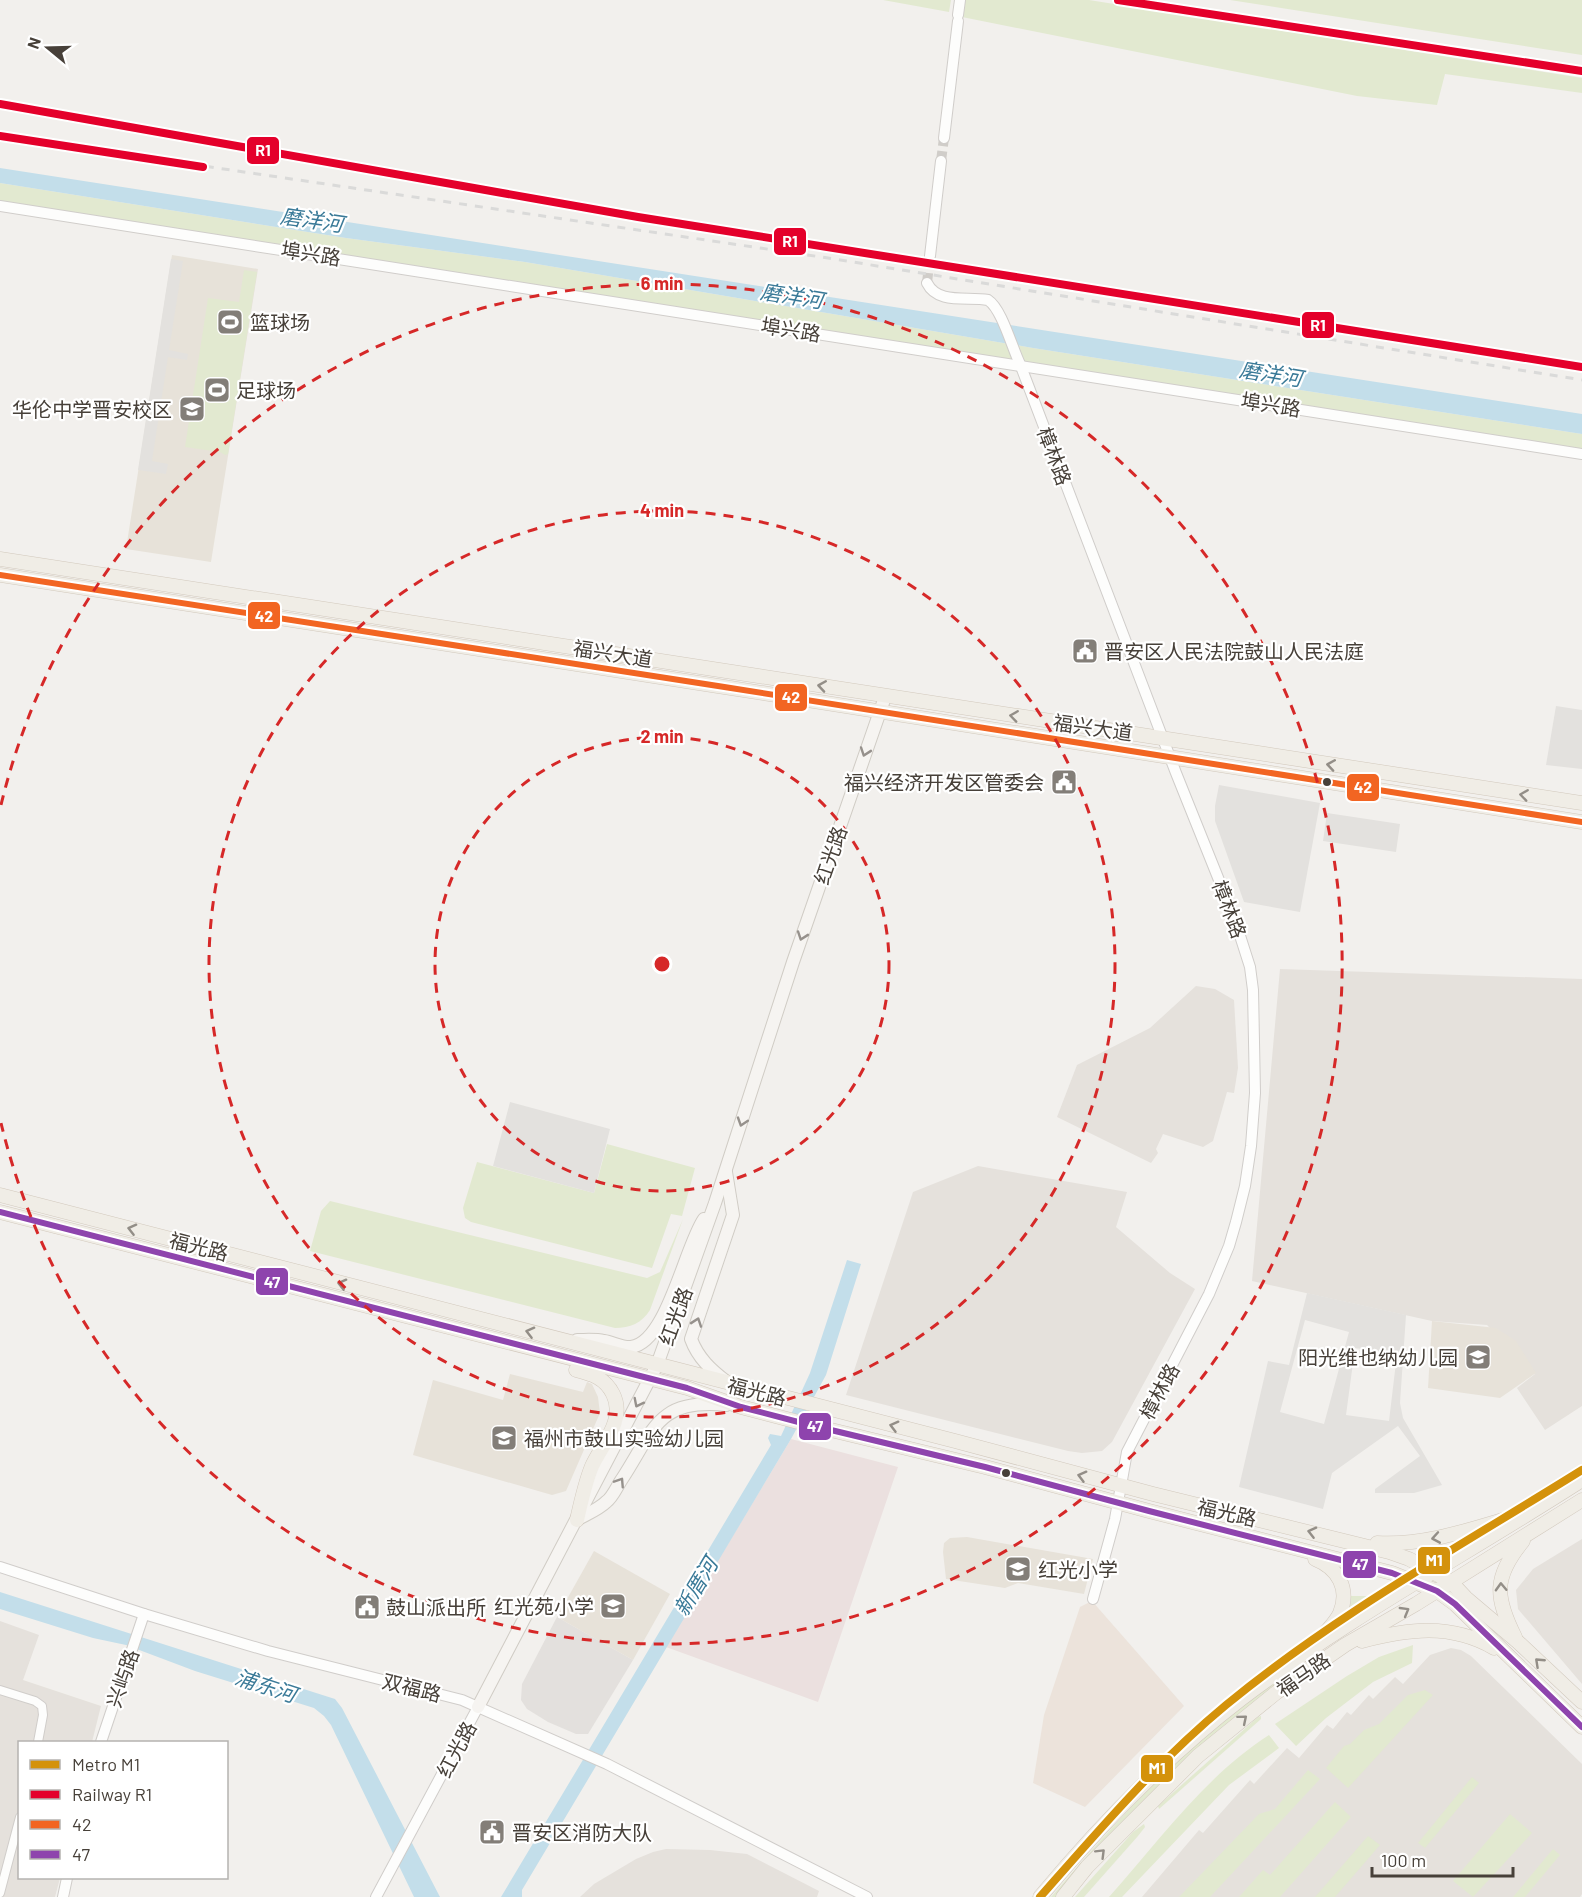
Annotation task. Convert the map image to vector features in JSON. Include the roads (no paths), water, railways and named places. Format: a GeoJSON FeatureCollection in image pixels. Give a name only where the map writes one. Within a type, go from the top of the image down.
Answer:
{"type":"FeatureCollection","features":[{"type":"Feature","properties":{"kind":"main road","name":"福兴大道"},"geometry":{"type":"LineString","coordinates":[[0,559],[1582,803]]}},
{"type":"Feature","properties":{"kind":"main road","name":"福兴大道"},"geometry":{"type":"LineString","coordinates":[[0,576],[1170,756],[1582,822]]}},
{"type":"Feature","properties":{"kind":"main road","name":"红光路"},"geometry":{"type":"LineString","coordinates":[[478,1707],[657,1365],[715,1203],[793,962],[885,697]]}},
{"type":"Feature","properties":{"kind":"main road"},"geometry":{"type":"LineString","coordinates":[[726,1170],[733,1215],[691,1339],[707,1366],[730,1384]]}},
{"type":"Feature","properties":{"kind":"main road","name":"福光路"},"geometry":{"type":"LineString","coordinates":[[0,1195],[1120,1486],[1409,1558],[1451,1582],[1460,1601]]}},
{"type":"Feature","properties":{"kind":"main road"},"geometry":{"type":"LineString","coordinates":[[565,1341],[602,1340],[631,1347],[649,1338],[671,1301],[691,1242],[715,1203]]}},
{"type":"Feature","properties":{"kind":"main road","name":"福光路"},"geometry":{"type":"LineString","coordinates":[[0,1212],[687,1388],[741,1407],[806,1424],[986,1467],[1392,1573],[1460,1601]]}},
{"type":"Feature","properties":{"kind":"main road"},"geometry":{"type":"LineString","coordinates":[[510,1344],[551,1364],[597,1376],[608,1386],[617,1402],[616,1421],[592,1467],[577,1520]]}},
{"type":"Feature","properties":{"kind":"main road"},"geometry":{"type":"LineString","coordinates":[[577,1520],[606,1502],[655,1424],[672,1410],[698,1404],[741,1407]]}},
{"type":"Feature","properties":{"kind":"main road","name":"福马路"},"geometry":{"type":"LineString","coordinates":[[1040,1897],[1124,1804],[1241,1699],[1344,1627],[1582,1480]]}},
{"type":"Feature","properties":{"kind":"main road","name":"福马路"},"geometry":{"type":"LineString","coordinates":[[1063,1897],[1087,1867],[1198,1756],[1277,1692],[1345,1645],[1437,1592],[1582,1500]]}},
{"type":"Feature","properties":{"kind":"main road"},"geometry":{"type":"LineString","coordinates":[[1351,1542],[1397,1544],[1435,1538],[1533,1511]]}},
{"type":"Feature","properties":{"kind":"main road"},"geometry":{"type":"LineString","coordinates":[[1518,1642],[1503,1612],[1499,1579],[1517,1548],[1531,1532]]}},
{"type":"Feature","properties":{"kind":"main road"},"geometry":{"type":"LineString","coordinates":[[1286,1546],[1329,1566],[1337,1573],[1343,1590],[1340,1614],[1310,1651]]}},
{"type":"Feature","properties":{"kind":"main road"},"geometry":{"type":"LineString","coordinates":[[1460,1601],[1518,1642],[1582,1702]]}},
{"type":"Feature","properties":{"kind":"main road"},"geometry":{"type":"LineString","coordinates":[[1460,1601],[1511,1658],[1582,1727]]}},
{"type":"Feature","properties":{"kind":"main road"},"geometry":{"type":"LineString","coordinates":[[1345,1645],[1399,1632],[1442,1630],[1480,1641],[1511,1658]]}},
{"type":"Feature","properties":{"kind":"street"},"geometry":{"type":"LineString","coordinates":[[944,138],[960,0]]}},
{"type":"Feature","properties":{"kind":"street"},"geometry":{"type":"LineString","coordinates":[[930,256],[941,161]]}},
{"type":"Feature","properties":{"kind":"street","name":"埠兴路"},"geometry":{"type":"LineString","coordinates":[[0,206],[1020,364],[1582,454]]}},
{"type":"Feature","properties":{"kind":"street","name":"樟林路"},"geometry":{"type":"LineString","coordinates":[[927,283],[930,290],[936,294],[988,300],[999,314],[1235,920],[1250,967],[1255,1044],[1251,1146],[1245,1186],[1226,1256],[1195,1325],[1131,1442],[1124,1461],[1115,1519],[1093,1599]]}},
{"type":"Feature","properties":{"kind":"street","name":"双福路"},"geometry":{"type":"LineString","coordinates":[[0,1567],[268,1651],[452,1697],[607,1764],[867,1897]]}},
{"type":"Feature","properties":{"kind":"street","name":"兴屿路"},"geometry":{"type":"LineString","coordinates":[[102,1741],[144,1614]]}},
{"type":"Feature","properties":{"kind":"street"},"geometry":{"type":"LineString","coordinates":[[0,1690],[35,1701],[42,1706],[43,1715],[38,1741]]}},
{"type":"Feature","properties":{"kind":"street","name":"红光路"},"geometry":{"type":"LineString","coordinates":[[376,1897],[478,1707]]}},
{"type":"Feature","properties":{"kind":"street"},"geometry":{"type":"LineString","coordinates":[[0,1893],[18,1825]]}},
{"type":"Feature","properties":{"kind":"street"},"geometry":{"type":"LineString","coordinates":[[63,1897],[67,1879]]}},
{"type":"Feature","properties":{"kind":"water","name":"磨洋河"},"geometry":{"type":"Polygon","coordinates":[[[0,168],[1582,414],[1582,434],[1033,348],[525,262],[346,238],[0,183],[0,168]]]}},
{"type":"Feature","properties":{"kind":"water","name":"新厝河"},"geometry":{"type":"Polygon","coordinates":[[[847,1260],[861,1264],[826,1375],[791,1439],[522,1890],[522,1897],[501,1897],[771,1445],[768,1438],[770,1434],[781,1436],[810,1373],[847,1260]]]}},
{"type":"Feature","properties":{"kind":"water","name":"浦东河"},"geometry":{"type":"Polygon","coordinates":[[[0,1592],[335,1699],[342,1708],[440,1897],[414,1897],[331,1725],[314,1708],[195,1671],[126,1645],[93,1638],[0,1609],[0,1592]]]}},
{"type":"Feature","properties":{"kind":"tunnel"},"geometry":{"type":"LineString","coordinates":[[941,161],[944,138]]}},
{"type":"Feature","properties":{"kind":"tunnel"},"geometry":{"type":"LineString","coordinates":[[927,283],[930,256]]}},
{"type":"Feature","properties":{"kind":"railway"},"geometry":{"type":"LineString","coordinates":[[1118,0],[1582,71]]}},
{"type":"Feature","properties":{"kind":"railway"},"geometry":{"type":"LineString","coordinates":[[0,104],[638,217],[1582,367]]}},
{"type":"Feature","properties":{"kind":"railway"},"geometry":{"type":"LineString","coordinates":[[0,136],[828,258],[1582,380]]}},
{"type":"Feature","properties":{"kind":"metro line","name":"M1"},"geometry":{"type":"LineString","coordinates":[[1040,1897],[1129,1797],[1226,1705],[1268,1672],[1355,1611],[1582,1470]]}},
{"type":"Feature","properties":{"kind":"rail line","name":"R1"},"geometry":{"type":"LineString","coordinates":[[1118,0],[1582,71]]}},
{"type":"Feature","properties":{"kind":"rail line","name":"R1"},"geometry":{"type":"LineString","coordinates":[[0,104],[638,217],[1582,367]]}},
{"type":"Feature","properties":{"kind":"rail line","name":"R1"},"geometry":{"type":"LineString","coordinates":[[0,136],[203,167]]}},
{"type":"Feature","properties":{"kind":"place","name":"篮球场"},"geometry":{"type":"Point","coordinates":[230,322]}},
{"type":"Feature","properties":{"kind":"place","name":"足球场"},"geometry":{"type":"Point","coordinates":[217,390]}},
{"type":"Feature","properties":{"kind":"place","name":"华伦中学晋安校区"},"geometry":{"type":"Point","coordinates":[192,409]}},
{"type":"Feature","properties":{"kind":"place","name":"晋安区人民法院鼓山人民法庭"},"geometry":{"type":"Point","coordinates":[1085,651]}},
{"type":"Feature","properties":{"kind":"place","name":"福兴经济开发区管委会"},"geometry":{"type":"Point","coordinates":[1064,782]}},
{"type":"Feature","properties":{"kind":"place","name":"阳光维也纳幼儿园"},"geometry":{"type":"Point","coordinates":[1478,1357]}},
{"type":"Feature","properties":{"kind":"place","name":"福州市鼓山实验幼儿园"},"geometry":{"type":"Point","coordinates":[504,1438]}},
{"type":"Feature","properties":{"kind":"place","name":"红光小学"},"geometry":{"type":"Point","coordinates":[1018,1569]}},
{"type":"Feature","properties":{"kind":"place","name":"红光苑小学"},"geometry":{"type":"Point","coordinates":[613,1606]}},
{"type":"Feature","properties":{"kind":"place","name":"鼓山派出所"},"geometry":{"type":"Point","coordinates":[367,1607]}},
{"type":"Feature","properties":{"kind":"place","name":"晋安区消防大队"},"geometry":{"type":"Point","coordinates":[492,1832]}}]}
